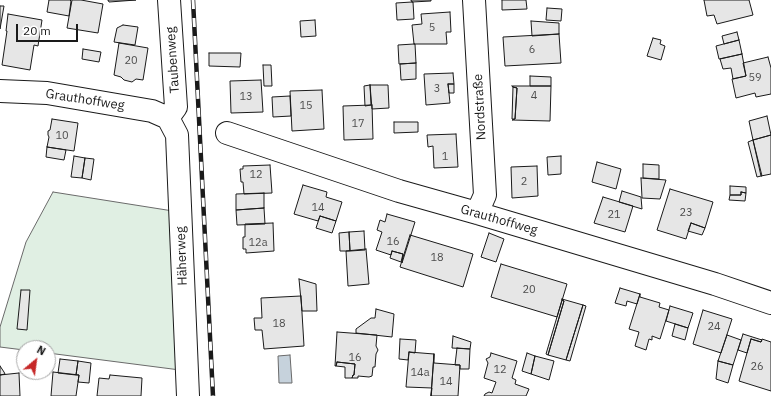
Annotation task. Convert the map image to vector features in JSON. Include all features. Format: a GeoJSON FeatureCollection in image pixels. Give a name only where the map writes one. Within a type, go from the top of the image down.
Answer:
{"type":"FeatureCollection","features":[{"type":"Feature","properties":{"kind":"street","name":"Taubenweg"},"geometry":{"type":"LineString","coordinates":[[168,118],[176,107],[169,0]]}},
{"type":"Feature","properties":{"kind":"street","name":"Nordstraße"},"geometry":{"type":"LineString","coordinates":[[474,0],[485,195],[477,213]]}},
{"type":"Feature","properties":{"kind":"street","name":"Grauthoffweg"},"geometry":{"type":"LineString","coordinates":[[0,91],[47,93],[152,110],[168,118]]}},
{"type":"Feature","properties":{"kind":"street","name":"Häherweg"},"geometry":{"type":"LineString","coordinates":[[168,118],[177,135],[188,396]]}},
{"type":"Feature","properties":{"kind":"street","name":"Grauthoffweg"},"geometry":{"type":"LineString","coordinates":[[227,134],[399,191],[715,284],[771,303]]}},
{"type":"Feature","properties":{"kind":"green space"},"geometry":{"type":"Polygon","coordinates":[[[53,192],[173,211],[180,370],[56,354],[56,340],[16,340],[16,349],[0,347],[0,327],[26,242],[53,192]]]}},
{"type":"Feature","properties":{"kind":"shaded area"},"geometry":{"type":"Polygon","coordinates":[[[290,355],[292,383],[279,383],[278,356],[290,355]]]}},
{"type":"Feature","properties":{"kind":"building"},"geometry":{"type":"Polygon","coordinates":[[[49,0],[70,0],[69,16],[47,12],[49,0]]]}},
{"type":"Feature","properties":{"kind":"building"},"geometry":{"type":"Polygon","coordinates":[[[72,0],[103,4],[98,33],[67,28],[72,0]]]}},
{"type":"Feature","properties":{"kind":"building"},"geometry":{"type":"Polygon","coordinates":[[[108,0],[136,0],[109,2],[108,0]]]}},
{"type":"Feature","properties":{"kind":"building"},"geometry":{"type":"Polygon","coordinates":[[[411,0],[431,0],[431,1],[412,2],[411,0]]]}},
{"type":"Feature","properties":{"kind":"building"},"geometry":{"type":"Polygon","coordinates":[[[502,0],[526,0],[527,9],[502,10],[502,0]]]}},
{"type":"Feature","properties":{"kind":"building"},"geometry":{"type":"Polygon","coordinates":[[[704,0],[749,0],[753,15],[717,24],[714,15],[707,16],[704,0]]]}},
{"type":"Feature","properties":{"kind":"building"},"geometry":{"type":"Polygon","coordinates":[[[413,2],[414,19],[397,20],[396,3],[413,2]]]}},
{"type":"Feature","properties":{"kind":"building"},"geometry":{"type":"Polygon","coordinates":[[[0,6],[4,6],[0,29],[0,6]]]}},
{"type":"Feature","properties":{"kind":"building"},"geometry":{"type":"Polygon","coordinates":[[[547,8],[562,9],[561,21],[546,20],[547,8]]]}},
{"type":"Feature","properties":{"kind":"building"},"geometry":{"type":"Polygon","coordinates":[[[450,12],[451,32],[446,32],[447,44],[414,44],[412,25],[422,24],[421,14],[450,12]]]}},
{"type":"Feature","properties":{"kind":"building"},"geometry":{"type":"Polygon","coordinates":[[[8,14],[42,20],[38,46],[34,45],[30,70],[2,65],[8,14]]]}},
{"type":"Feature","properties":{"kind":"building"},"geometry":{"type":"Polygon","coordinates":[[[315,20],[316,36],[301,37],[300,21],[315,20]]]}},
{"type":"Feature","properties":{"kind":"building"},"geometry":{"type":"Polygon","coordinates":[[[531,21],[559,23],[559,34],[532,36],[531,21]]]}},
{"type":"Feature","properties":{"kind":"building"},"geometry":{"type":"Polygon","coordinates":[[[123,25],[138,27],[135,45],[114,42],[117,28],[123,25]]]}},
{"type":"Feature","properties":{"kind":"building"},"geometry":{"type":"Polygon","coordinates":[[[737,32],[739,40],[724,44],[722,36],[737,32]]]}},
{"type":"Feature","properties":{"kind":"building"},"geometry":{"type":"Polygon","coordinates":[[[559,34],[561,63],[505,66],[503,37],[559,34]]]}},
{"type":"Feature","properties":{"kind":"building"},"geometry":{"type":"Polygon","coordinates":[[[653,38],[661,40],[660,44],[665,46],[661,60],[647,56],[653,38]]]}},
{"type":"Feature","properties":{"kind":"building"},"geometry":{"type":"Polygon","coordinates":[[[739,40],[742,54],[719,59],[716,46],[739,40]]]}},
{"type":"Feature","properties":{"kind":"building"},"geometry":{"type":"Polygon","coordinates":[[[119,43],[148,48],[143,80],[136,79],[132,82],[114,75],[119,43]]]}},
{"type":"Feature","properties":{"kind":"building"},"geometry":{"type":"Polygon","coordinates":[[[415,44],[416,63],[399,64],[398,45],[415,44]]]}},
{"type":"Feature","properties":{"kind":"building"},"geometry":{"type":"Polygon","coordinates":[[[83,49],[101,52],[99,62],[82,59],[83,49]]]}},
{"type":"Feature","properties":{"kind":"building"},"geometry":{"type":"Polygon","coordinates":[[[209,53],[241,53],[240,67],[209,66],[209,53]]]}},
{"type":"Feature","properties":{"kind":"building"},"geometry":{"type":"Polygon","coordinates":[[[742,54],[746,76],[733,79],[731,68],[723,69],[720,59],[742,54]]]}},
{"type":"Feature","properties":{"kind":"building"},"geometry":{"type":"Polygon","coordinates":[[[768,57],[771,68],[771,94],[756,97],[755,93],[736,98],[732,79],[746,76],[743,63],[768,57]]]}},
{"type":"Feature","properties":{"kind":"building"},"geometry":{"type":"Polygon","coordinates":[[[416,63],[416,79],[401,80],[400,64],[416,63]]]}},
{"type":"Feature","properties":{"kind":"building"},"geometry":{"type":"Polygon","coordinates":[[[263,65],[271,65],[272,86],[264,86],[263,65]]]}},
{"type":"Feature","properties":{"kind":"building"},"geometry":{"type":"Polygon","coordinates":[[[453,73],[454,84],[448,84],[450,103],[426,105],[424,74],[453,73]]]}},
{"type":"Feature","properties":{"kind":"building"},"geometry":{"type":"Polygon","coordinates":[[[530,76],[551,77],[551,86],[530,86],[530,76]]]}},
{"type":"Feature","properties":{"kind":"building"},"geometry":{"type":"Polygon","coordinates":[[[261,80],[263,112],[231,113],[230,81],[261,80]]]}},
{"type":"Feature","properties":{"kind":"building"},"geometry":{"type":"Polygon","coordinates":[[[448,84],[454,84],[454,93],[449,93],[448,84]]]}},
{"type":"Feature","properties":{"kind":"building"},"geometry":{"type":"Polygon","coordinates":[[[370,85],[388,85],[389,108],[372,109],[370,85]]]}},
{"type":"Feature","properties":{"kind":"building"},"geometry":{"type":"Polygon","coordinates":[[[370,85],[371,105],[365,106],[364,86],[370,85]]]}},
{"type":"Feature","properties":{"kind":"building"},"geometry":{"type":"Polygon","coordinates":[[[512,86],[551,86],[550,121],[512,120],[515,119],[517,88],[512,86]]]}},
{"type":"Feature","properties":{"kind":"building"},"geometry":{"type":"Polygon","coordinates":[[[513,87],[517,88],[515,119],[512,119],[513,87]]]}},
{"type":"Feature","properties":{"kind":"building"},"geometry":{"type":"Polygon","coordinates":[[[322,90],[324,129],[292,131],[290,91],[322,90]]]}},
{"type":"Feature","properties":{"kind":"building"},"geometry":{"type":"Polygon","coordinates":[[[290,96],[291,116],[273,117],[272,97],[290,96]]]}},
{"type":"Feature","properties":{"kind":"building"},"geometry":{"type":"Polygon","coordinates":[[[372,105],[373,139],[344,140],[343,106],[372,105]]]}},
{"type":"Feature","properties":{"kind":"building"},"geometry":{"type":"Polygon","coordinates":[[[767,116],[771,135],[753,140],[749,121],[767,116]]]}},
{"type":"Feature","properties":{"kind":"building"},"geometry":{"type":"Polygon","coordinates":[[[52,119],[78,123],[74,151],[47,147],[49,137],[48,131],[50,130],[52,119]]]}},
{"type":"Feature","properties":{"kind":"building"},"geometry":{"type":"Polygon","coordinates":[[[394,122],[418,122],[418,132],[394,133],[394,122]]]}},
{"type":"Feature","properties":{"kind":"building"},"geometry":{"type":"Polygon","coordinates":[[[456,134],[458,167],[434,168],[433,146],[428,147],[427,135],[456,134]]]}},
{"type":"Feature","properties":{"kind":"building"},"geometry":{"type":"Polygon","coordinates":[[[771,135],[771,174],[761,176],[753,140],[771,135]]]}},
{"type":"Feature","properties":{"kind":"building"},"geometry":{"type":"Polygon","coordinates":[[[753,140],[762,176],[757,177],[748,142],[753,140]]]}},
{"type":"Feature","properties":{"kind":"building"},"geometry":{"type":"Polygon","coordinates":[[[47,147],[66,150],[64,160],[46,157],[47,147]]]}},
{"type":"Feature","properties":{"kind":"building"},"geometry":{"type":"Polygon","coordinates":[[[74,156],[85,158],[82,178],[71,177],[74,156]]]}},
{"type":"Feature","properties":{"kind":"building"},"geometry":{"type":"Polygon","coordinates":[[[561,156],[561,174],[548,175],[547,157],[561,156]]]}},
{"type":"Feature","properties":{"kind":"building"},"geometry":{"type":"Polygon","coordinates":[[[85,158],[94,159],[91,180],[82,178],[85,158]]]}},
{"type":"Feature","properties":{"kind":"building"},"geometry":{"type":"Polygon","coordinates":[[[597,162],[621,169],[616,189],[592,182],[597,162]]]}},
{"type":"Feature","properties":{"kind":"building"},"geometry":{"type":"Polygon","coordinates":[[[643,164],[659,165],[659,179],[643,178],[643,164]]]}},
{"type":"Feature","properties":{"kind":"building"},"geometry":{"type":"Polygon","coordinates":[[[270,165],[272,193],[244,194],[240,169],[243,169],[243,166],[270,165]]]}},
{"type":"Feature","properties":{"kind":"building"},"geometry":{"type":"Polygon","coordinates":[[[537,166],[538,196],[512,198],[511,167],[537,166]]]}},
{"type":"Feature","properties":{"kind":"building"},"geometry":{"type":"Polygon","coordinates":[[[641,178],[666,180],[660,199],[642,198],[641,178]]]}},
{"type":"Feature","properties":{"kind":"building"},"geometry":{"type":"Polygon","coordinates":[[[303,185],[327,192],[326,197],[342,202],[336,221],[320,216],[318,221],[294,214],[303,185]]]}},
{"type":"Feature","properties":{"kind":"building"},"geometry":{"type":"Polygon","coordinates":[[[730,186],[746,187],[746,193],[741,192],[741,195],[730,195],[730,186]]]}},
{"type":"Feature","properties":{"kind":"building"},"geometry":{"type":"Polygon","coordinates":[[[670,189],[713,202],[705,228],[691,223],[686,239],[657,230],[670,189]]]}},
{"type":"Feature","properties":{"kind":"building"},"geometry":{"type":"Polygon","coordinates":[[[622,191],[641,197],[642,209],[619,202],[622,191]]]}},
{"type":"Feature","properties":{"kind":"building"},"geometry":{"type":"Polygon","coordinates":[[[741,192],[746,193],[745,201],[729,200],[730,195],[741,195],[741,192]]]}},
{"type":"Feature","properties":{"kind":"building"},"geometry":{"type":"Polygon","coordinates":[[[264,193],[264,208],[236,210],[236,194],[264,193]]]}},
{"type":"Feature","properties":{"kind":"building"},"geometry":{"type":"Polygon","coordinates":[[[603,197],[633,206],[625,232],[594,223],[603,197]]]}},
{"type":"Feature","properties":{"kind":"building"},"geometry":{"type":"Polygon","coordinates":[[[264,208],[265,224],[237,225],[236,210],[264,208]]]}},
{"type":"Feature","properties":{"kind":"building"},"geometry":{"type":"Polygon","coordinates":[[[387,214],[415,222],[402,263],[403,254],[392,251],[391,255],[376,250],[382,232],[377,230],[380,220],[385,222],[387,214]]]}},
{"type":"Feature","properties":{"kind":"building"},"geometry":{"type":"Polygon","coordinates":[[[320,216],[336,221],[332,233],[316,228],[320,216]]]}},
{"type":"Feature","properties":{"kind":"building"},"geometry":{"type":"Polygon","coordinates":[[[273,223],[274,251],[246,253],[246,249],[243,249],[245,224],[273,223]]]}},
{"type":"Feature","properties":{"kind":"building"},"geometry":{"type":"Polygon","coordinates":[[[691,223],[705,228],[702,235],[688,231],[691,223]]]}},
{"type":"Feature","properties":{"kind":"building"},"geometry":{"type":"Polygon","coordinates":[[[364,231],[365,250],[350,251],[349,232],[364,231]]]}},
{"type":"Feature","properties":{"kind":"building"},"geometry":{"type":"Polygon","coordinates":[[[349,232],[350,251],[340,251],[339,233],[349,232]]]}},
{"type":"Feature","properties":{"kind":"building"},"geometry":{"type":"Polygon","coordinates":[[[489,233],[504,239],[496,262],[481,257],[489,233]]]}},
{"type":"Feature","properties":{"kind":"building"},"geometry":{"type":"Polygon","coordinates":[[[410,235],[473,254],[463,287],[400,267],[410,235]]]}},
{"type":"Feature","properties":{"kind":"building"},"geometry":{"type":"Polygon","coordinates":[[[366,249],[369,284],[348,286],[346,251],[366,249]]]}},
{"type":"Feature","properties":{"kind":"building"},"geometry":{"type":"Polygon","coordinates":[[[392,251],[403,254],[401,262],[390,258],[392,251]]]}},
{"type":"Feature","properties":{"kind":"building"},"geometry":{"type":"Polygon","coordinates":[[[501,264],[567,284],[557,317],[491,297],[501,264]]]}},
{"type":"Feature","properties":{"kind":"building"},"geometry":{"type":"Polygon","coordinates":[[[299,279],[316,284],[317,311],[302,311],[299,279]]]}},
{"type":"Feature","properties":{"kind":"building"},"geometry":{"type":"Polygon","coordinates":[[[620,288],[640,294],[637,304],[627,301],[626,306],[615,303],[620,288]]]}},
{"type":"Feature","properties":{"kind":"building"},"geometry":{"type":"Polygon","coordinates":[[[21,290],[30,290],[27,330],[17,329],[21,290]]]}},
{"type":"Feature","properties":{"kind":"building"},"geometry":{"type":"Polygon","coordinates":[[[640,294],[640,297],[660,303],[659,307],[669,310],[660,339],[652,336],[652,340],[649,339],[646,350],[635,346],[639,332],[629,329],[640,294]]]}},
{"type":"Feature","properties":{"kind":"building"},"geometry":{"type":"Polygon","coordinates":[[[301,296],[304,346],[264,349],[262,330],[255,330],[254,318],[262,318],[261,298],[301,296]]]}},
{"type":"Feature","properties":{"kind":"building"},"geometry":{"type":"Polygon","coordinates":[[[562,299],[583,305],[566,360],[548,355],[564,301],[562,299]]]}},
{"type":"Feature","properties":{"kind":"building"},"geometry":{"type":"Polygon","coordinates":[[[562,300],[564,301],[548,355],[546,354],[562,300]]]}},
{"type":"Feature","properties":{"kind":"building"},"geometry":{"type":"Polygon","coordinates":[[[583,305],[586,306],[570,361],[566,360],[583,305]]]}},
{"type":"Feature","properties":{"kind":"building"},"geometry":{"type":"Polygon","coordinates":[[[670,306],[693,313],[688,328],[666,321],[670,306]]]}},
{"type":"Feature","properties":{"kind":"building"},"geometry":{"type":"Polygon","coordinates":[[[376,309],[394,314],[392,337],[356,333],[356,329],[371,318],[375,318],[376,309]]]}},
{"type":"Feature","properties":{"kind":"building"},"geometry":{"type":"Polygon","coordinates":[[[703,310],[732,319],[721,353],[693,344],[703,310]]]}},
{"type":"Feature","properties":{"kind":"building"},"geometry":{"type":"Polygon","coordinates":[[[675,324],[688,328],[685,340],[672,336],[675,324]]]}},
{"type":"Feature","properties":{"kind":"building"},"geometry":{"type":"Polygon","coordinates":[[[337,332],[377,335],[376,346],[378,350],[372,376],[358,376],[358,378],[352,378],[354,375],[355,364],[337,362],[335,366],[337,332]]]}},
{"type":"Feature","properties":{"kind":"building"},"geometry":{"type":"Polygon","coordinates":[[[743,334],[762,340],[761,342],[751,339],[747,353],[738,350],[743,334]]]}},
{"type":"Feature","properties":{"kind":"building"},"geometry":{"type":"Polygon","coordinates":[[[727,335],[741,340],[733,365],[718,361],[727,335]]]}},
{"type":"Feature","properties":{"kind":"building"},"geometry":{"type":"Polygon","coordinates":[[[453,336],[471,342],[470,349],[452,348],[453,336]]]}},
{"type":"Feature","properties":{"kind":"building"},"geometry":{"type":"Polygon","coordinates":[[[400,339],[416,340],[415,353],[409,352],[408,360],[399,359],[400,339]]]}},
{"type":"Feature","properties":{"kind":"building"},"geometry":{"type":"Polygon","coordinates":[[[751,339],[761,342],[762,339],[771,342],[771,391],[739,381],[751,339]]]}},
{"type":"Feature","properties":{"kind":"building"},"geometry":{"type":"Polygon","coordinates":[[[457,348],[470,349],[469,369],[460,369],[460,365],[455,365],[457,348]]]}},
{"type":"Feature","properties":{"kind":"building"},"geometry":{"type":"Polygon","coordinates":[[[409,352],[434,354],[432,388],[406,387],[409,352]]]}},
{"type":"Feature","properties":{"kind":"building"},"geometry":{"type":"Polygon","coordinates":[[[491,353],[517,361],[512,378],[516,380],[515,384],[529,389],[526,396],[484,396],[489,392],[492,393],[496,382],[484,378],[488,363],[486,359],[490,357],[491,353]]]}},
{"type":"Feature","properties":{"kind":"building"},"geometry":{"type":"Polygon","coordinates":[[[527,353],[535,356],[531,374],[522,371],[527,353]]]}},
{"type":"Feature","properties":{"kind":"building"},"geometry":{"type":"Polygon","coordinates":[[[434,354],[434,363],[460,365],[458,396],[431,396],[434,354]]]}},
{"type":"Feature","properties":{"kind":"building"},"geometry":{"type":"Polygon","coordinates":[[[535,356],[554,361],[549,380],[531,374],[535,356]]]}},
{"type":"Feature","properties":{"kind":"building"},"geometry":{"type":"Polygon","coordinates":[[[60,359],[78,361],[76,375],[58,373],[60,359]]]}},
{"type":"Feature","properties":{"kind":"building"},"geometry":{"type":"Polygon","coordinates":[[[78,361],[91,363],[89,383],[78,382],[79,375],[76,375],[78,361]]]}},
{"type":"Feature","properties":{"kind":"building"},"geometry":{"type":"Polygon","coordinates":[[[718,361],[733,365],[728,383],[716,379],[718,361]]]}},
{"type":"Feature","properties":{"kind":"building"},"geometry":{"type":"Polygon","coordinates":[[[337,362],[355,364],[354,375],[352,378],[345,378],[345,367],[336,366],[337,362]]]}},
{"type":"Feature","properties":{"kind":"building"},"geometry":{"type":"Polygon","coordinates":[[[0,366],[4,372],[5,374],[0,375],[0,366]]]}},
{"type":"Feature","properties":{"kind":"building"},"geometry":{"type":"Polygon","coordinates":[[[56,372],[79,375],[76,396],[51,396],[52,380],[56,380],[56,372]]]}},
{"type":"Feature","properties":{"kind":"building"},"geometry":{"type":"Polygon","coordinates":[[[16,373],[16,380],[19,380],[20,396],[0,396],[0,375],[16,373]]]}},
{"type":"Feature","properties":{"kind":"building"},"geometry":{"type":"Polygon","coordinates":[[[110,375],[142,378],[141,396],[97,396],[99,378],[109,379],[110,375]]]}},
{"type":"Feature","properties":{"kind":"railway"},"geometry":{"type":"LineString","coordinates":[[193,0],[213,396]]}}]}
